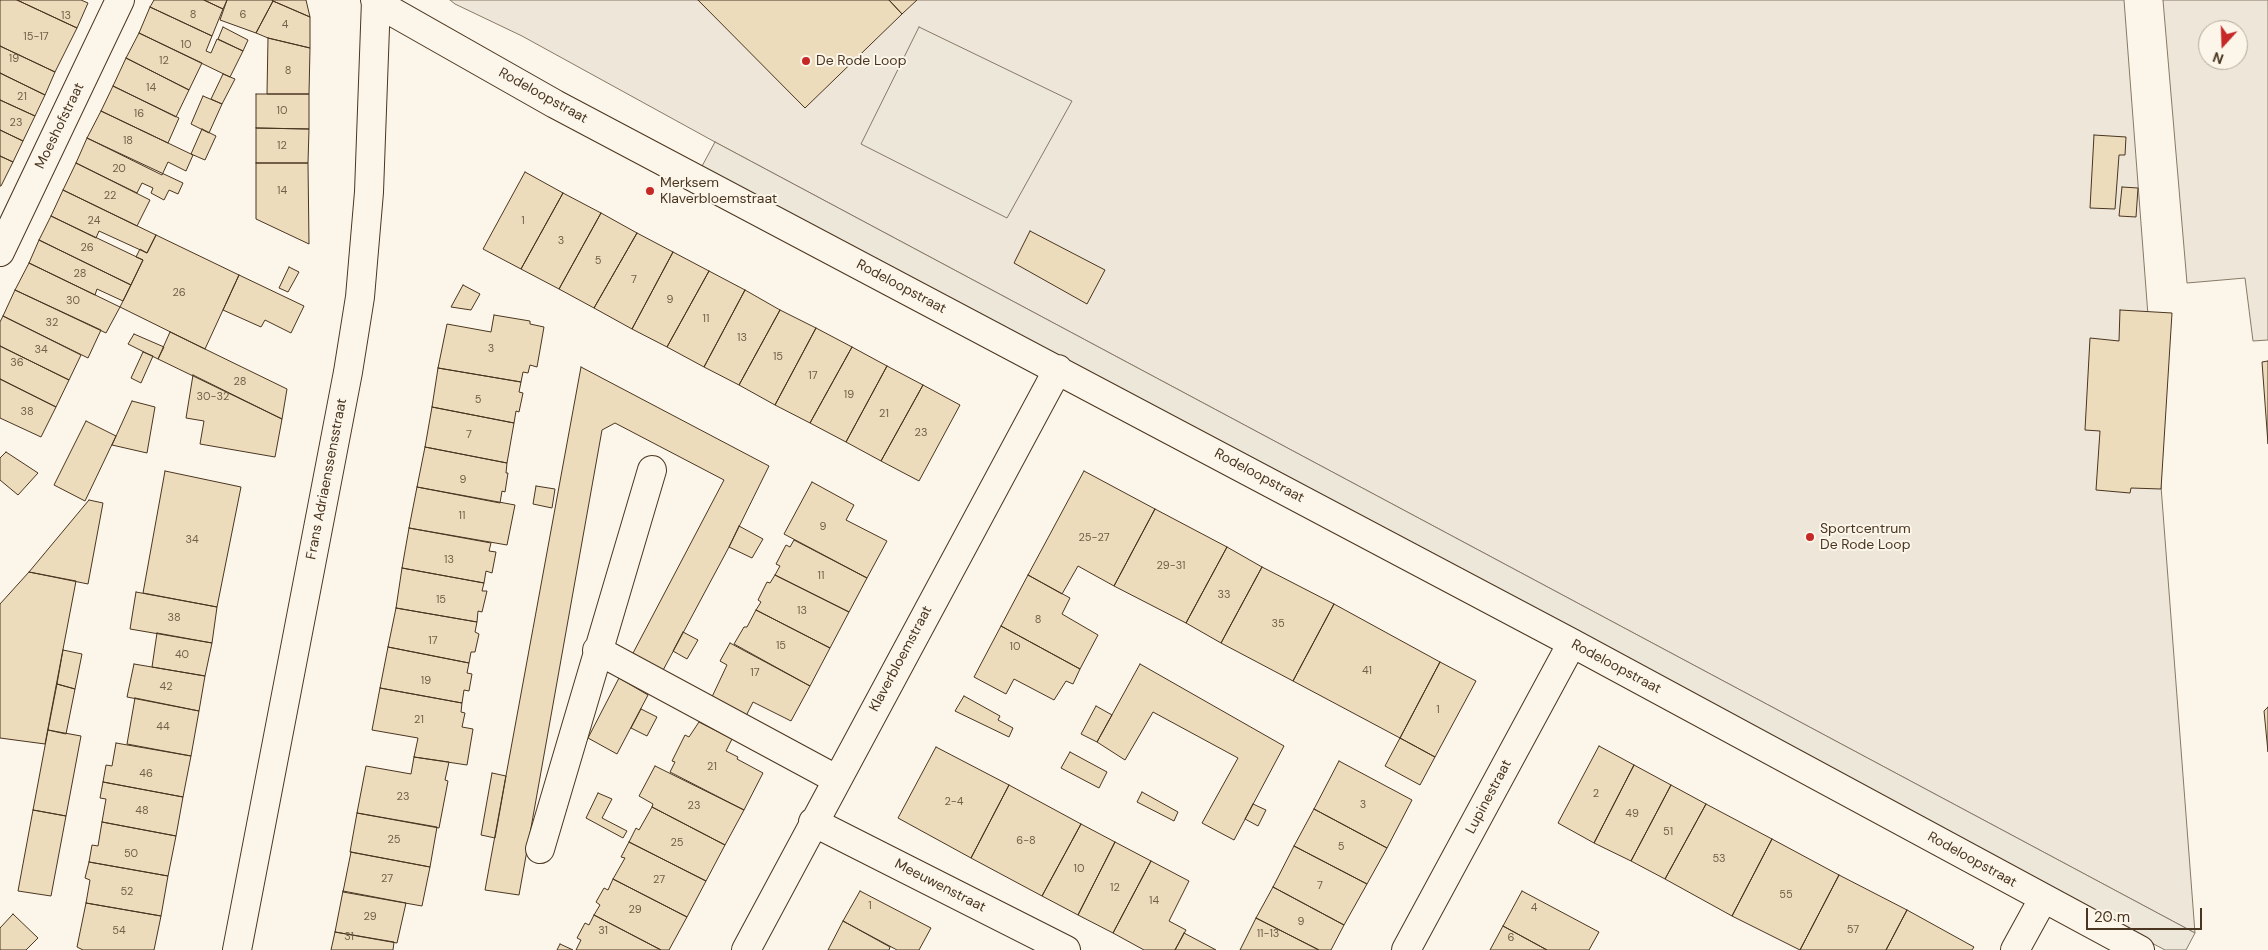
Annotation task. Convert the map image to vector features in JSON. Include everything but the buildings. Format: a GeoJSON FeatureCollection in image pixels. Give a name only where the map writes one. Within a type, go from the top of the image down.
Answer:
{"type":"FeatureCollection","features":[{"type":"Feature","properties":{"kind":"street","name":"Moeshofstraat"},"geometry":{"type":"LineString","coordinates":[[0,252],[120,0]]}},
{"type":"Feature","properties":{"kind":"street","name":"Rodeloopstraat"},"geometry":{"type":"LineString","coordinates":[[376,1],[555,104],[1572,643],[2140,950]]}},
{"type":"Feature","properties":{"kind":"street","name":"Frans Adriaenssensstraat"},"geometry":{"type":"LineString","coordinates":[[237,950],[348,372],[361,287],[370,192],[376,1]]}},
{"type":"Feature","properties":{"kind":"street","name":"Klaverbloemstraat"},"geometry":{"type":"LineString","coordinates":[[746,950],[836,778],[1058,370]]}},
{"type":"Feature","properties":{"kind":"street"},"geometry":{"type":"LineString","coordinates":[[540,849],[597,650],[652,470]]}},
{"type":"Feature","properties":{"kind":"street","name":"Lupinestraat"},"geometry":{"type":"LineString","coordinates":[[1406,950],[1572,643]]}},
{"type":"Feature","properties":{"kind":"street"},"geometry":{"type":"LineString","coordinates":[[597,650],[836,778]]}},
{"type":"Feature","properties":{"kind":"street","name":"Meeuwenstraat"},"geometry":{"type":"LineString","coordinates":[[814,822],[1066,950]]}},
{"type":"Feature","properties":{"kind":"street"},"geometry":{"type":"LineString","coordinates":[[2015,950],[2043,899]]}},
{"type":"Feature","properties":{"kind":"shaded area","name":"Sportcentrum De Rode Loop"},"geometry":{"type":"Polygon","coordinates":[[[450,0],[2124,0],[2195,933],[715,142],[522,36],[450,0]]]}},
{"type":"Feature","properties":{"kind":"shaded area"},"geometry":{"type":"Polygon","coordinates":[[[2163,0],[2268,0],[2268,340],[2253,341],[2245,278],[2187,283],[2163,0]]]}},
{"type":"Feature","properties":{"kind":"shaded area"},"geometry":{"type":"Polygon","coordinates":[[[919,27],[1072,101],[1007,218],[861,144],[919,27]]]}},
{"type":"Feature","properties":{"kind":"shaded area"},"geometry":{"type":"Polygon","coordinates":[[[715,142],[2195,933],[2186,950],[2165,950],[701,168],[715,142]]]}},
{"type":"Feature","properties":{"kind":"place","name":"De Rode Loop"},"geometry":{"type":"Point","coordinates":[806,61]}},
{"type":"Feature","properties":{"kind":"place","name":"Merksem Klaverbloemstraat"},"geometry":{"type":"Point","coordinates":[650,191]}},
{"type":"Feature","properties":{"kind":"place","name":"Sportcentrum De Rode Loop"},"geometry":{"type":"Point","coordinates":[1810,537]}}]}
